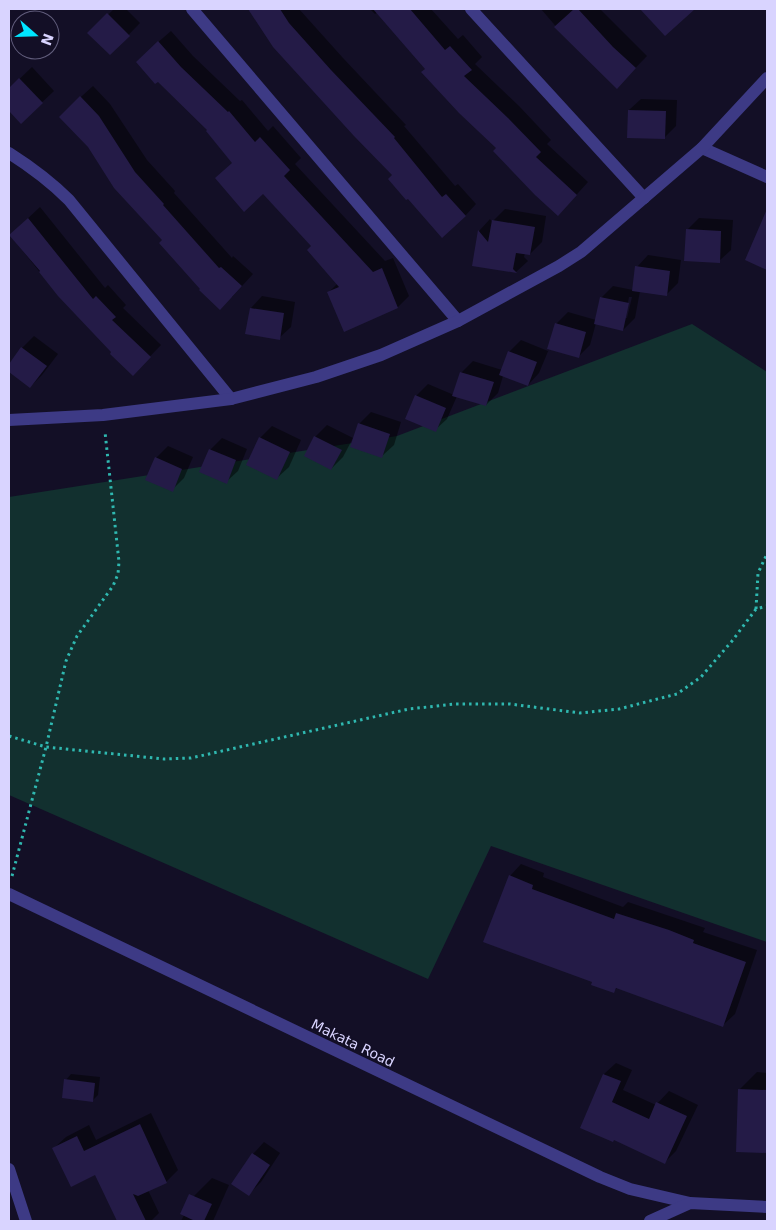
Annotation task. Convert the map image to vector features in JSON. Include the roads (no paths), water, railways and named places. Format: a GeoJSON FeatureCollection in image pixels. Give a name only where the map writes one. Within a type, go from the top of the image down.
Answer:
{"type":"FeatureCollection","features":[{"type":"Feature","properties":{"kind":"street"},"geometry":{"type":"LineString","coordinates":[[192,9],[458,321]]}},
{"type":"Feature","properties":{"kind":"street"},"geometry":{"type":"LineString","coordinates":[[471,9],[644,198]]}},
{"type":"Feature","properties":{"kind":"street"},"geometry":{"type":"LineString","coordinates":[[9,420],[103,415],[231,399],[316,377],[349,366],[458,321],[581,252],[702,148],[767,78]]}},
{"type":"Feature","properties":{"kind":"street"},"geometry":{"type":"LineString","coordinates":[[702,148],[767,177]]}},
{"type":"Feature","properties":{"kind":"street"},"geometry":{"type":"LineString","coordinates":[[9,153],[52,183],[68,200],[231,399]]}},
{"type":"Feature","properties":{"kind":"street","name":"Makata Road"},"geometry":{"type":"LineString","coordinates":[[9,894],[600,1177],[630,1189],[690,1204]]}},
{"type":"Feature","properties":{"kind":"street"},"geometry":{"type":"LineString","coordinates":[[9,1169],[26,1221]]}},
{"type":"Feature","properties":{"kind":"street"},"geometry":{"type":"LineString","coordinates":[[650,1221],[690,1204],[767,1207]]}}]}
